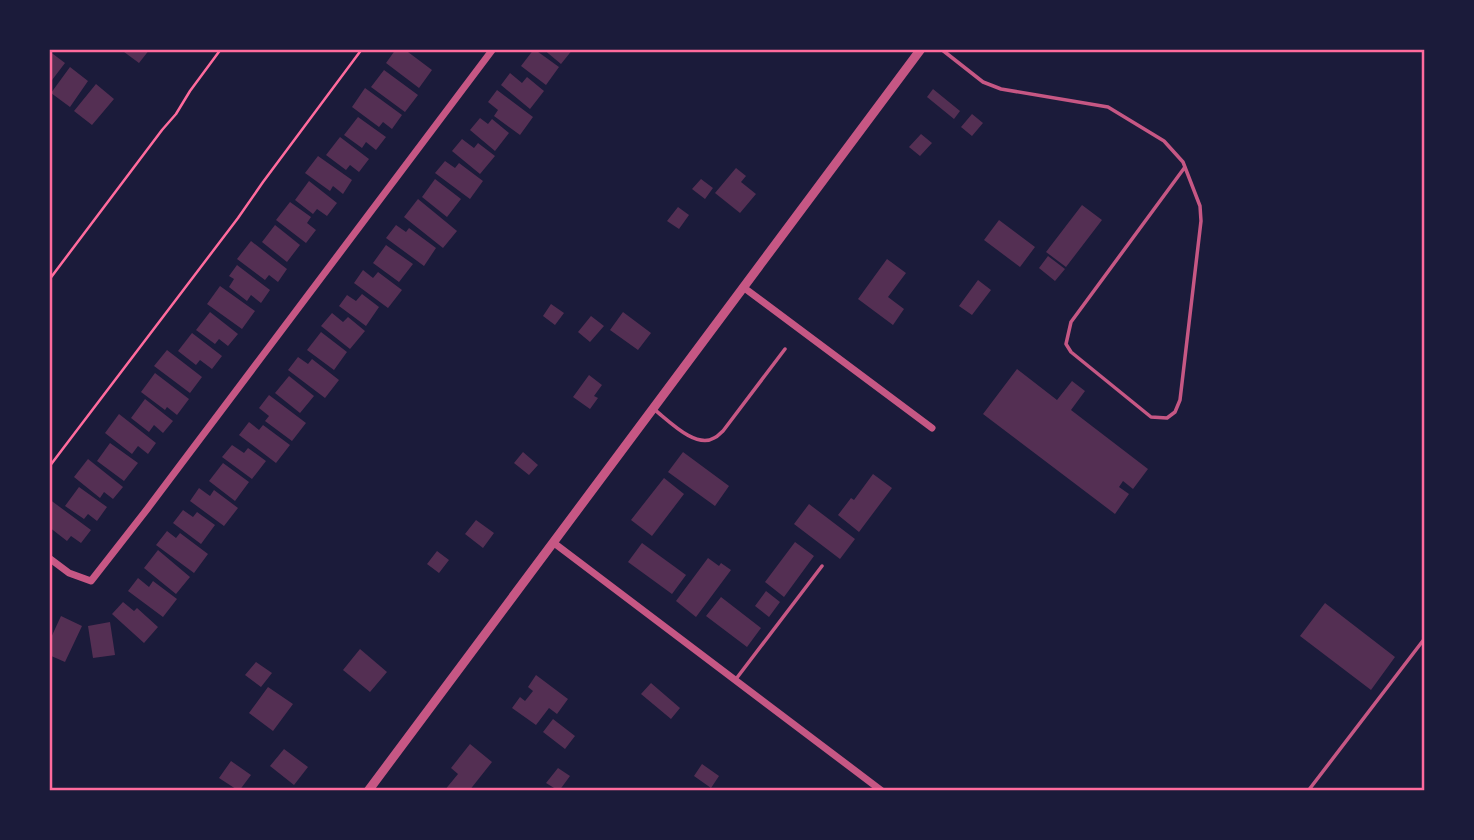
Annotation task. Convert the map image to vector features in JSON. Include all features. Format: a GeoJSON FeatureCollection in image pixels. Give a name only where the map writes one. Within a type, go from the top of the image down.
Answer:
{"type":"FeatureCollection","features":[{"type":"Feature","properties":{"kind":"street"},"geometry":{"type":"LineString","coordinates":[[49,558],[69,573],[91,581],[493,49]]}},
{"type":"Feature","properties":{"kind":"street"},"geometry":{"type":"LineString","coordinates":[[368,791],[921,49]]}},
{"type":"Feature","properties":{"kind":"street"},"geometry":{"type":"LineString","coordinates":[[743,287],[932,428]]}},
{"type":"Feature","properties":{"kind":"street"},"geometry":{"type":"LineString","coordinates":[[554,543],[882,791]]}},
{"type":"Feature","properties":{"kind":"lane"},"geometry":{"type":"LineString","coordinates":[[942,49],[983,82],[1001,89],[1108,107],[1164,141],[1183,162],[1185,167],[1200,206],[1201,221],[1180,400],[1175,412],[1167,418],[1151,416],[1071,352],[1066,344],[1071,322],[1185,167]]}},
{"type":"Feature","properties":{"kind":"lane"},"geometry":{"type":"LineString","coordinates":[[653,409],[696,440],[714,439],[723,431],[785,349]]}},
{"type":"Feature","properties":{"kind":"lane"},"geometry":{"type":"LineString","coordinates":[[735,680],[822,566]]}},
{"type":"Feature","properties":{"kind":"lane"},"geometry":{"type":"LineString","coordinates":[[1308,791],[1425,638]]}},
{"type":"Feature","properties":{"kind":"path"},"geometry":{"type":"LineString","coordinates":[[49,280],[176,114],[221,49]]}},
{"type":"Feature","properties":{"kind":"path"},"geometry":{"type":"LineString","coordinates":[[49,467],[362,49]]}},
{"type":"Feature","properties":{"kind":"building"},"geometry":{"type":"Polygon","coordinates":[[[120,49],[150,49],[139,63],[120,49]]]}},
{"type":"Feature","properties":{"kind":"building"},"geometry":{"type":"Polygon","coordinates":[[[396,49],[404,49],[432,70],[419,88],[386,63],[396,49]]]}},
{"type":"Feature","properties":{"kind":"building"},"geometry":{"type":"Polygon","coordinates":[[[534,49],[559,67],[546,85],[521,66],[534,49]]]}},
{"type":"Feature","properties":{"kind":"building"},"geometry":{"type":"Polygon","coordinates":[[[543,49],[573,49],[561,64],[543,49]]]}},
{"type":"Feature","properties":{"kind":"building"},"geometry":{"type":"Polygon","coordinates":[[[49,51],[65,63],[49,84],[49,51]]]}},
{"type":"Feature","properties":{"kind":"building"},"geometry":{"type":"Polygon","coordinates":[[[70,67],[88,81],[70,107],[51,93],[70,67]]]}},
{"type":"Feature","properties":{"kind":"building"},"geometry":{"type":"Polygon","coordinates":[[[384,70],[418,95],[405,112],[371,87],[384,70]]]}},
{"type":"Feature","properties":{"kind":"building"},"geometry":{"type":"Polygon","coordinates":[[[510,73],[522,83],[527,77],[544,91],[530,109],[501,85],[510,73]]]}},
{"type":"Feature","properties":{"kind":"building"},"geometry":{"type":"Polygon","coordinates":[[[96,84],[114,99],[92,125],[74,111],[96,84]]]}},
{"type":"Feature","properties":{"kind":"building"},"geometry":{"type":"Polygon","coordinates":[[[365,88],[402,115],[392,129],[383,122],[379,127],[352,107],[365,88]]]}},
{"type":"Feature","properties":{"kind":"building"},"geometry":{"type":"Polygon","coordinates":[[[933,89],[960,111],[954,119],[927,97],[933,89]]]}},
{"type":"Feature","properties":{"kind":"building"},"geometry":{"type":"Polygon","coordinates":[[[497,90],[533,117],[520,135],[494,116],[498,110],[488,102],[497,90]]]}},
{"type":"Feature","properties":{"kind":"building"},"geometry":{"type":"Polygon","coordinates":[[[972,114],[983,123],[972,136],[961,127],[972,114]]]}},
{"type":"Feature","properties":{"kind":"building"},"geometry":{"type":"Polygon","coordinates":[[[358,117],[386,137],[376,150],[366,142],[362,148],[344,135],[358,117]]]}},
{"type":"Feature","properties":{"kind":"building"},"geometry":{"type":"Polygon","coordinates":[[[480,118],[488,124],[492,119],[509,133],[495,151],[470,130],[480,118]]]}},
{"type":"Feature","properties":{"kind":"building"},"geometry":{"type":"Polygon","coordinates":[[[921,134],[932,143],[920,156],[909,147],[921,134]]]}},
{"type":"Feature","properties":{"kind":"building"},"geometry":{"type":"Polygon","coordinates":[[[340,137],[369,159],[359,172],[350,165],[346,170],[326,155],[340,137]]]}},
{"type":"Feature","properties":{"kind":"building"},"geometry":{"type":"Polygon","coordinates":[[[462,139],[474,148],[478,143],[495,156],[480,174],[452,151],[462,139]]]}},
{"type":"Feature","properties":{"kind":"building"},"geometry":{"type":"Polygon","coordinates":[[[318,156],[352,180],[343,194],[333,186],[330,191],[305,173],[318,156]]]}},
{"type":"Feature","properties":{"kind":"building"},"geometry":{"type":"Polygon","coordinates":[[[445,161],[455,168],[459,163],[483,181],[470,199],[435,173],[445,161]]]}},
{"type":"Feature","properties":{"kind":"building"},"geometry":{"type":"Polygon","coordinates":[[[736,168],[746,176],[741,182],[756,194],[740,213],[715,193],[736,168]]]}},
{"type":"Feature","properties":{"kind":"building"},"geometry":{"type":"Polygon","coordinates":[[[435,179],[461,199],[447,217],[422,197],[435,179]]]}},
{"type":"Feature","properties":{"kind":"building"},"geometry":{"type":"Polygon","coordinates":[[[701,179],[713,188],[705,199],[692,189],[701,179]]]}},
{"type":"Feature","properties":{"kind":"building"},"geometry":{"type":"Polygon","coordinates":[[[309,181],[337,203],[327,216],[317,209],[313,214],[295,200],[309,181]]]}},
{"type":"Feature","properties":{"kind":"building"},"geometry":{"type":"Polygon","coordinates":[[[418,199],[457,231],[443,248],[404,217],[418,199]]]}},
{"type":"Feature","properties":{"kind":"building"},"geometry":{"type":"Polygon","coordinates":[[[290,202],[311,217],[307,223],[316,230],[306,243],[276,220],[290,202]]]}},
{"type":"Feature","properties":{"kind":"building"},"geometry":{"type":"Polygon","coordinates":[[[1082,205],[1102,220],[1066,267],[1046,252],[1082,205]]]}},
{"type":"Feature","properties":{"kind":"building"},"geometry":{"type":"Polygon","coordinates":[[[678,207],[689,215],[679,229],[667,221],[678,207]]]}},
{"type":"Feature","properties":{"kind":"building"},"geometry":{"type":"Polygon","coordinates":[[[999,220],[1035,247],[1020,267],[984,240],[999,220]]]}},
{"type":"Feature","properties":{"kind":"building"},"geometry":{"type":"Polygon","coordinates":[[[275,225],[300,245],[287,262],[262,242],[275,225]]]}},
{"type":"Feature","properties":{"kind":"building"},"geometry":{"type":"Polygon","coordinates":[[[396,225],[406,232],[409,228],[436,248],[424,266],[386,238],[396,225]]]}},
{"type":"Feature","properties":{"kind":"building"},"geometry":{"type":"Polygon","coordinates":[[[251,241],[287,269],[278,282],[269,275],[265,280],[237,259],[251,241]]]}},
{"type":"Feature","properties":{"kind":"building"},"geometry":{"type":"Polygon","coordinates":[[[386,245],[413,264],[399,282],[373,263],[386,245]]]}},
{"type":"Feature","properties":{"kind":"building"},"geometry":{"type":"Polygon","coordinates":[[[1048,256],[1065,269],[1055,281],[1039,268],[1048,256]]]}},
{"type":"Feature","properties":{"kind":"building"},"geometry":{"type":"Polygon","coordinates":[[[887,259],[906,273],[888,297],[904,309],[893,325],[858,299],[887,259]]]}},
{"type":"Feature","properties":{"kind":"building"},"geometry":{"type":"Polygon","coordinates":[[[237,265],[270,290],[261,303],[251,295],[247,301],[229,287],[234,279],[229,276],[237,265]]]}},
{"type":"Feature","properties":{"kind":"building"},"geometry":{"type":"Polygon","coordinates":[[[363,270],[373,278],[378,272],[402,290],[388,308],[354,283],[363,270]]]}},
{"type":"Feature","properties":{"kind":"building"},"geometry":{"type":"Polygon","coordinates":[[[978,280],[991,290],[972,315],[959,306],[978,280]]]}},
{"type":"Feature","properties":{"kind":"building"},"geometry":{"type":"Polygon","coordinates":[[[220,286],[255,311],[242,329],[207,304],[220,286]]]}},
{"type":"Feature","properties":{"kind":"building"},"geometry":{"type":"Polygon","coordinates":[[[362,294],[379,307],[366,326],[339,306],[347,295],[356,301],[362,294]]]}},
{"type":"Feature","properties":{"kind":"building"},"geometry":{"type":"Polygon","coordinates":[[[551,304],[564,313],[555,325],[543,316],[551,304]]]}},
{"type":"Feature","properties":{"kind":"building"},"geometry":{"type":"Polygon","coordinates":[[[210,312],[238,334],[228,346],[219,339],[215,344],[196,330],[210,312]]]}},
{"type":"Feature","properties":{"kind":"building"},"geometry":{"type":"Polygon","coordinates":[[[623,312],[651,333],[638,350],[610,330],[623,312]]]}},
{"type":"Feature","properties":{"kind":"building"},"geometry":{"type":"Polygon","coordinates":[[[332,313],[343,322],[348,317],[365,331],[350,349],[321,326],[332,313]]]}},
{"type":"Feature","properties":{"kind":"building"},"geometry":{"type":"Polygon","coordinates":[[[591,316],[604,326],[590,342],[578,332],[591,316]]]}},
{"type":"Feature","properties":{"kind":"building"},"geometry":{"type":"Polygon","coordinates":[[[321,332],[347,352],[334,370],[307,350],[321,332]]]}},
{"type":"Feature","properties":{"kind":"building"},"geometry":{"type":"Polygon","coordinates":[[[192,333],[222,356],[212,369],[200,360],[196,365],[178,351],[192,333]]]}},
{"type":"Feature","properties":{"kind":"building"},"geometry":{"type":"Polygon","coordinates":[[[167,350],[202,377],[190,393],[154,366],[167,350]]]}},
{"type":"Feature","properties":{"kind":"building"},"geometry":{"type":"Polygon","coordinates":[[[298,357],[308,364],[312,359],[339,380],[325,398],[288,370],[298,357]]]}},
{"type":"Feature","properties":{"kind":"building"},"geometry":{"type":"Polygon","coordinates":[[[1017,369],[1057,400],[1072,381],[1085,391],[1071,410],[1148,469],[1133,489],[1123,481],[1119,487],[1129,494],[1115,514],[983,414],[1017,369]]]}},
{"type":"Feature","properties":{"kind":"building"},"geometry":{"type":"Polygon","coordinates":[[[155,373],[189,399],[177,415],[167,407],[165,410],[141,392],[155,373]]]}},
{"type":"Feature","properties":{"kind":"building"},"geometry":{"type":"Polygon","coordinates":[[[589,375],[602,385],[594,396],[598,398],[590,409],[573,397],[589,375]]]}},
{"type":"Feature","properties":{"kind":"building"},"geometry":{"type":"Polygon","coordinates":[[[289,376],[314,396],[300,413],[275,393],[289,376]]]}},
{"type":"Feature","properties":{"kind":"building"},"geometry":{"type":"Polygon","coordinates":[[[269,395],[306,423],[292,441],[265,421],[269,416],[259,408],[269,395]]]}},
{"type":"Feature","properties":{"kind":"building"},"geometry":{"type":"Polygon","coordinates":[[[145,399],[173,421],[163,433],[154,425],[149,432],[131,418],[145,399]]]}},
{"type":"Feature","properties":{"kind":"building"},"geometry":{"type":"Polygon","coordinates":[[[119,414],[156,443],[148,454],[138,446],[132,454],[105,433],[119,414]]]}},
{"type":"Feature","properties":{"kind":"building"},"geometry":{"type":"Polygon","coordinates":[[[249,422],[259,430],[263,425],[290,445],[276,463],[239,435],[249,422]]]}},
{"type":"Feature","properties":{"kind":"building"},"geometry":{"type":"Polygon","coordinates":[[[110,443],[138,463],[124,481],[97,461],[110,443]]]}},
{"type":"Feature","properties":{"kind":"building"},"geometry":{"type":"Polygon","coordinates":[[[232,445],[244,453],[248,448],[266,461],[252,479],[222,457],[232,445]]]}},
{"type":"Feature","properties":{"kind":"building"},"geometry":{"type":"Polygon","coordinates":[[[523,452],[538,465],[529,475],[514,463],[523,452]]]}},
{"type":"Feature","properties":{"kind":"building"},"geometry":{"type":"Polygon","coordinates":[[[683,452],[729,486],[715,506],[668,472],[683,452]]]}},
{"type":"Feature","properties":{"kind":"building"},"geometry":{"type":"Polygon","coordinates":[[[88,459],[123,487],[113,499],[104,492],[100,498],[74,477],[88,459]]]}},
{"type":"Feature","properties":{"kind":"building"},"geometry":{"type":"Polygon","coordinates":[[[223,463],[249,482],[235,501],[209,481],[223,463]]]}},
{"type":"Feature","properties":{"kind":"building"},"geometry":{"type":"Polygon","coordinates":[[[873,474],[892,488],[859,532],[838,515],[851,498],[854,500],[873,474]]]}},
{"type":"Feature","properties":{"kind":"building"},"geometry":{"type":"Polygon","coordinates":[[[664,478],[684,494],[652,536],[631,520],[664,478]]]}},
{"type":"Feature","properties":{"kind":"building"},"geometry":{"type":"Polygon","coordinates":[[[79,487],[107,507],[97,521],[88,514],[84,519],[65,506],[79,487]]]}},
{"type":"Feature","properties":{"kind":"building"},"geometry":{"type":"Polygon","coordinates":[[[199,488],[210,496],[214,490],[238,508],[224,526],[190,501],[199,488]]]}},
{"type":"Feature","properties":{"kind":"building"},"geometry":{"type":"Polygon","coordinates":[[[49,499],[91,530],[81,543],[71,536],[67,541],[49,527],[49,499]]]}},
{"type":"Feature","properties":{"kind":"building"},"geometry":{"type":"Polygon","coordinates":[[[809,504],[855,539],[840,559],[794,524],[809,504]]]}},
{"type":"Feature","properties":{"kind":"building"},"geometry":{"type":"Polygon","coordinates":[[[183,510],[193,517],[197,512],[215,525],[201,544],[173,523],[183,510]]]}},
{"type":"Feature","properties":{"kind":"building"},"geometry":{"type":"Polygon","coordinates":[[[476,520],[494,533],[483,548],[465,534],[476,520]]]}},
{"type":"Feature","properties":{"kind":"building"},"geometry":{"type":"Polygon","coordinates":[[[167,531],[176,538],[180,533],[208,554],[194,573],[156,545],[167,531]]]}},
{"type":"Feature","properties":{"kind":"building"},"geometry":{"type":"Polygon","coordinates":[[[795,542],[814,556],[784,597],[765,582],[795,542]]]}},
{"type":"Feature","properties":{"kind":"building"},"geometry":{"type":"Polygon","coordinates":[[[642,543],[686,575],[672,594],[628,562],[642,543]]]}},
{"type":"Feature","properties":{"kind":"building"},"geometry":{"type":"Polygon","coordinates":[[[158,550],[190,577],[176,594],[144,568],[158,550]]]}},
{"type":"Feature","properties":{"kind":"building"},"geometry":{"type":"Polygon","coordinates":[[[437,551],[449,560],[439,573],[427,564],[437,551]]]}},
{"type":"Feature","properties":{"kind":"building"},"geometry":{"type":"Polygon","coordinates":[[[708,558],[731,570],[696,617],[676,601],[708,558]]]}},
{"type":"Feature","properties":{"kind":"building"},"geometry":{"type":"Polygon","coordinates":[[[138,578],[149,587],[153,581],[177,599],[163,617],[128,591],[138,578]]]}},
{"type":"Feature","properties":{"kind":"building"},"geometry":{"type":"Polygon","coordinates":[[[766,591],[780,602],[769,617],[755,606],[766,591]]]}},
{"type":"Feature","properties":{"kind":"building"},"geometry":{"type":"Polygon","coordinates":[[[721,597],[761,628],[747,647],[706,616],[721,597]]]}},
{"type":"Feature","properties":{"kind":"building"},"geometry":{"type":"Polygon","coordinates":[[[123,602],[134,611],[137,608],[158,627],[144,643],[112,614],[123,602]]]}},
{"type":"Feature","properties":{"kind":"building"},"geometry":{"type":"Polygon","coordinates":[[[1325,603],[1395,657],[1371,690],[1300,636],[1325,603]]]}},
{"type":"Feature","properties":{"kind":"building"},"geometry":{"type":"Polygon","coordinates":[[[61,616],[82,626],[65,662],[49,655],[49,642],[61,616]]]}},
{"type":"Feature","properties":{"kind":"building"},"geometry":{"type":"Polygon","coordinates":[[[110,622],[115,655],[93,658],[88,626],[110,622]]]}},
{"type":"Feature","properties":{"kind":"building"},"geometry":{"type":"Polygon","coordinates":[[[360,649],[387,672],[370,692],[343,670],[360,649]]]}},
{"type":"Feature","properties":{"kind":"building"},"geometry":{"type":"Polygon","coordinates":[[[256,662],[272,673],[261,687],[245,675],[256,662]]]}},
{"type":"Feature","properties":{"kind":"building"},"geometry":{"type":"Polygon","coordinates":[[[536,675],[568,699],[557,714],[549,708],[536,725],[512,708],[520,697],[525,701],[533,691],[528,687],[536,675]]]}},
{"type":"Feature","properties":{"kind":"building"},"geometry":{"type":"Polygon","coordinates":[[[651,683],[680,708],[671,719],[641,694],[651,683]]]}},
{"type":"Feature","properties":{"kind":"building"},"geometry":{"type":"Polygon","coordinates":[[[268,687],[293,704],[273,731],[249,713],[268,687]]]}},
{"type":"Feature","properties":{"kind":"building"},"geometry":{"type":"Polygon","coordinates":[[[553,719],[575,736],[565,749],[543,732],[553,719]]]}},
{"type":"Feature","properties":{"kind":"building"},"geometry":{"type":"Polygon","coordinates":[[[470,744],[492,762],[469,791],[444,791],[458,774],[451,768],[470,744]]]}},
{"type":"Feature","properties":{"kind":"building"},"geometry":{"type":"Polygon","coordinates":[[[284,749],[308,767],[294,785],[270,766],[284,749]]]}},
{"type":"Feature","properties":{"kind":"building"},"geometry":{"type":"Polygon","coordinates":[[[231,761],[251,775],[239,791],[219,778],[231,761]]]}},
{"type":"Feature","properties":{"kind":"building"},"geometry":{"type":"Polygon","coordinates":[[[702,764],[719,776],[711,788],[694,776],[702,764]]]}},
{"type":"Feature","properties":{"kind":"building"},"geometry":{"type":"Polygon","coordinates":[[[558,768],[570,776],[559,791],[546,783],[558,768]]]}}]}
